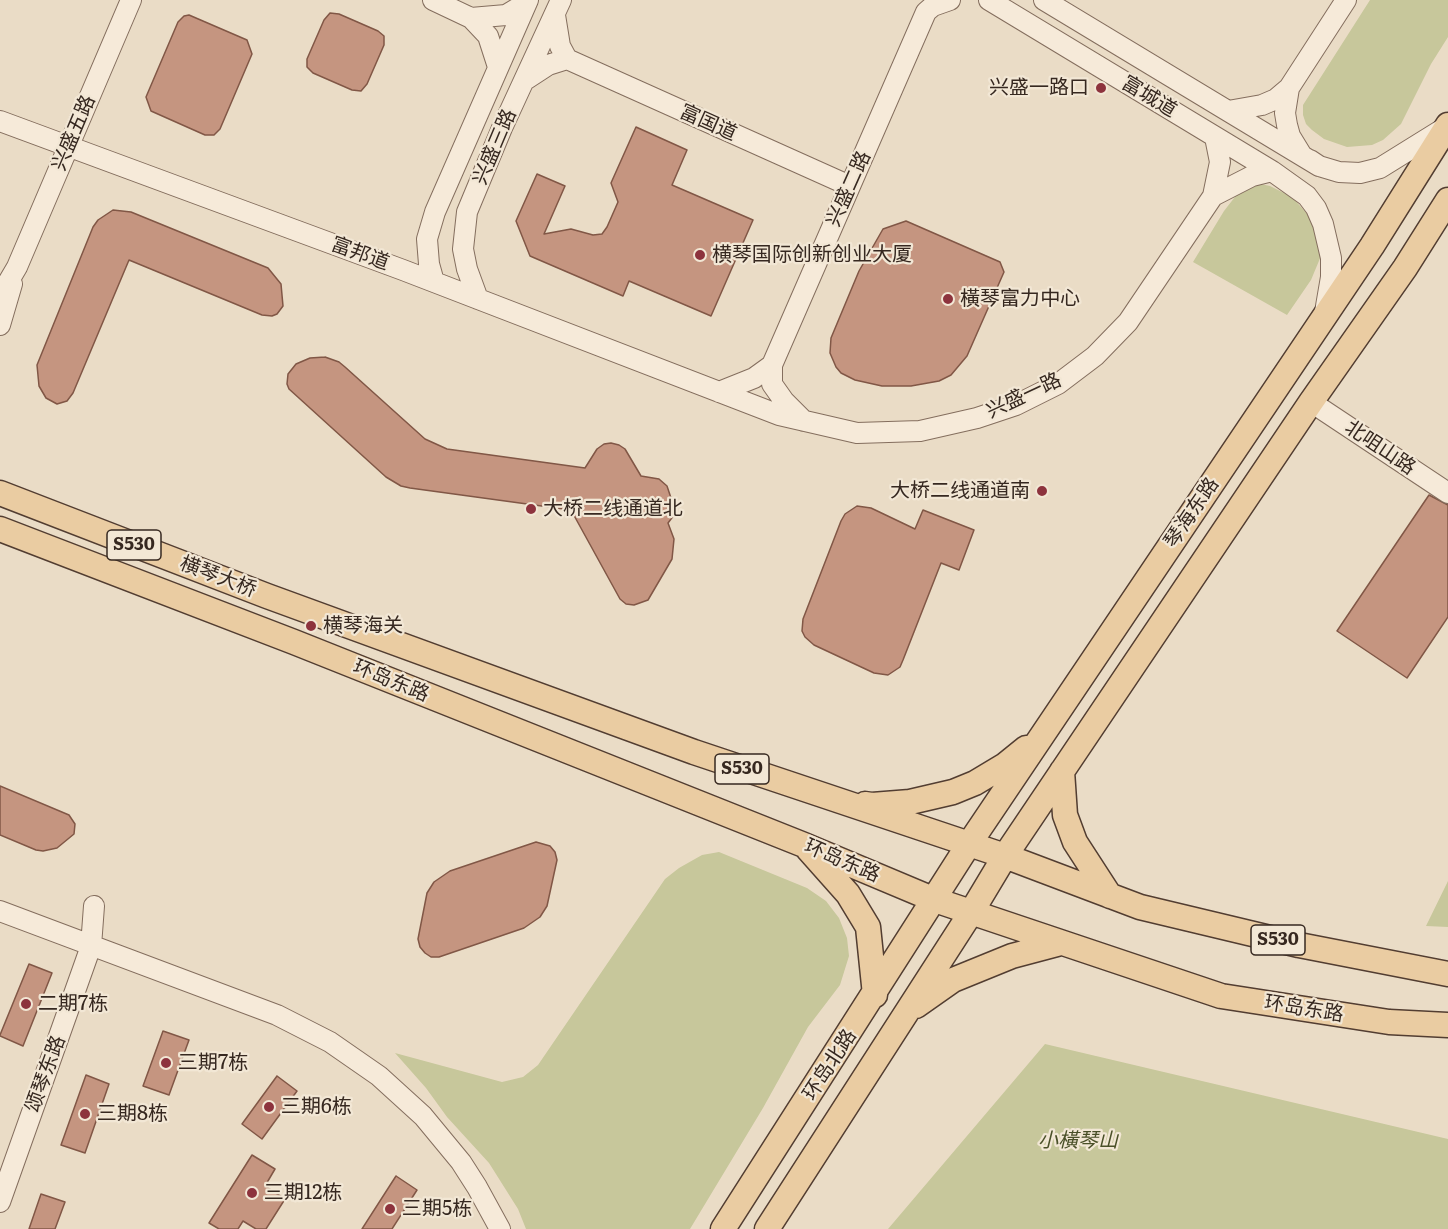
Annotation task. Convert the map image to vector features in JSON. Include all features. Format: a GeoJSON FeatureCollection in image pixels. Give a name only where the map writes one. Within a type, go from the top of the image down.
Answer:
{"type":"FeatureCollection","features":[{"type":"Feature","properties":{"kind":"main road","name":"琴海东路"},"geometry":{"type":"LineString","coordinates":[[934,900],[969,844],[1378,236],[1448,125]]}},
{"type":"Feature","properties":{"kind":"main road","name":"琴海东路"},"geometry":{"type":"LineString","coordinates":[[972,911],[1005,856],[1311,402],[1405,268],[1448,200]]}},
{"type":"Feature","properties":{"kind":"main road","name":"横琴大桥"},"geometry":{"type":"LineString","coordinates":[[0,493],[267,596]]}},
{"type":"Feature","properties":{"kind":"main road","name":"横琴大桥"},"geometry":{"type":"LineString","coordinates":[[0,529],[255,628]]}},
{"type":"Feature","properties":{"kind":"main road","name":"环岛东路"},"geometry":{"type":"LineString","coordinates":[[267,596],[694,752],[1005,856],[1140,908],[1299,945],[1448,974]]}},
{"type":"Feature","properties":{"kind":"main road","name":"环岛东路"},"geometry":{"type":"LineString","coordinates":[[255,628],[804,845],[934,900],[1061,943],[1221,996],[1389,1022],[1448,1025]]}},
{"type":"Feature","properties":{"kind":"main road"},"geometry":{"type":"LineString","coordinates":[[822,796],[872,805],[910,802],[953,792],[975,783],[1005,765],[1042,736]]}},
{"type":"Feature","properties":{"kind":"main road"},"geometry":{"type":"LineString","coordinates":[[1062,771],[1065,815],[1075,842],[1110,896]]}},
{"type":"Feature","properties":{"kind":"main road"},"geometry":{"type":"LineString","coordinates":[[804,845],[848,894],[868,927],[875,995]]}},
{"type":"Feature","properties":{"kind":"main road","name":"环岛北路"},"geometry":{"type":"LineString","coordinates":[[723,1229],[934,900]]}},
{"type":"Feature","properties":{"kind":"main road","name":"环岛北路"},"geometry":{"type":"LineString","coordinates":[[767,1229],[972,911]]}},
{"type":"Feature","properties":{"kind":"main road"},"geometry":{"type":"LineString","coordinates":[[906,1012],[953,980],[1012,956],[1061,943]]}},
{"type":"Feature","properties":{"kind":"main road"},"geometry":{"type":"LineString","coordinates":[[1389,1022],[1448,1038]]}},
{"type":"Feature","properties":{"kind":"street","name":"兴盛五路"},"geometry":{"type":"LineString","coordinates":[[17,267],[131,0]]}},
{"type":"Feature","properties":{"kind":"street"},"geometry":{"type":"LineString","coordinates":[[433,0],[471,18],[488,36],[498,67]]}},
{"type":"Feature","properties":{"kind":"street"},"geometry":{"type":"LineString","coordinates":[[925,6],[933,6],[950,0]]}},
{"type":"Feature","properties":{"kind":"street","name":"富城道"},"geometry":{"type":"LineString","coordinates":[[989,0],[1272,171],[1307,196],[1316,208],[1323,224],[1331,258],[1329,296],[1324,314]]}},
{"type":"Feature","properties":{"kind":"street","name":"富城道"},"geometry":{"type":"LineString","coordinates":[[1044,0],[1312,161],[1339,172],[1360,173],[1380,168],[1448,125]]}},
{"type":"Feature","properties":{"kind":"street"},"geometry":{"type":"LineString","coordinates":[[1228,111],[1262,105],[1276,99],[1289,88],[1346,0]]}},
{"type":"Feature","properties":{"kind":"street"},"geometry":{"type":"LineString","coordinates":[[471,18],[506,15],[527,1]]}},
{"type":"Feature","properties":{"kind":"street","name":"兴盛三路"},"geometry":{"type":"LineString","coordinates":[[435,282],[429,264],[427,239],[435,212],[527,1]]}},
{"type":"Feature","properties":{"kind":"street","name":"兴盛二路"},"geometry":{"type":"LineString","coordinates":[[772,365],[925,6]]}},
{"type":"Feature","properties":{"kind":"street"},"geometry":{"type":"LineString","coordinates":[[525,80],[548,65],[567,59],[560,46],[558,8]]}},
{"type":"Feature","properties":{"kind":"street","name":"兴盛三路"},"geometry":{"type":"LineString","coordinates":[[478,299],[467,269],[463,249],[468,212],[558,8]]}},
{"type":"Feature","properties":{"kind":"street","name":"富国道"},"geometry":{"type":"LineString","coordinates":[[567,59],[850,186]]}},
{"type":"Feature","properties":{"kind":"street"},"geometry":{"type":"LineString","coordinates":[[1289,88],[1285,113],[1287,125],[1296,147],[1312,161]]}},
{"type":"Feature","properties":{"kind":"street","name":"富邦道"},"geometry":{"type":"LineString","coordinates":[[0,121],[435,282],[719,392]]}},
{"type":"Feature","properties":{"kind":"street"},"geometry":{"type":"LineString","coordinates":[[1213,196],[1220,162],[1215,138]]}},
{"type":"Feature","properties":{"kind":"street"},"geometry":{"type":"LineString","coordinates":[[1213,196],[1252,176],[1272,171]]}},
{"type":"Feature","properties":{"kind":"street","name":"兴盛一路"},"geometry":{"type":"LineString","coordinates":[[719,392],[779,416],[857,434],[920,431],[990,414],[1058,384],[1095,356],[1128,322],[1213,196]]}},
{"type":"Feature","properties":{"kind":"street"},"geometry":{"type":"LineString","coordinates":[[0,296],[17,267]]}},
{"type":"Feature","properties":{"kind":"street"},"geometry":{"type":"LineString","coordinates":[[0,325],[17,267]]}},
{"type":"Feature","properties":{"kind":"street"},"geometry":{"type":"LineString","coordinates":[[719,392],[754,378],[772,365]]}},
{"type":"Feature","properties":{"kind":"street"},"geometry":{"type":"LineString","coordinates":[[772,365],[772,384],[784,401],[804,421]]}},
{"type":"Feature","properties":{"kind":"street","name":"北咀山路"},"geometry":{"type":"LineString","coordinates":[[1311,402],[1448,493]]}},
{"type":"Feature","properties":{"kind":"street","name":"颂琴东路"},"geometry":{"type":"LineString","coordinates":[[0,1202],[91,946],[94,906]]}},
{"type":"Feature","properties":{"kind":"street"},"geometry":{"type":"LineString","coordinates":[[0,911],[277,1016],[330,1042],[355,1058],[402,1095],[443,1138],[477,1187],[500,1229]]}},
{"type":"Feature","properties":{"kind":"green space"},"geometry":{"type":"Polygon","coordinates":[[[1370,0],[1448,0],[1448,37],[1431,64],[1401,124],[1383,140],[1372,145],[1347,147],[1324,139],[1312,130],[1306,124],[1303,105],[1370,0]]]}},
{"type":"Feature","properties":{"kind":"green space"},"geometry":{"type":"Polygon","coordinates":[[[1256,183],[1270,186],[1292,197],[1311,218],[1320,241],[1321,256],[1311,280],[1287,315],[1193,262],[1224,211],[1238,193],[1256,183]]]}},
{"type":"Feature","properties":{"kind":"green space"},"geometry":{"type":"Polygon","coordinates":[[[719,852],[807,888],[826,901],[839,918],[847,938],[849,956],[840,985],[808,1027],[763,1108],[690,1229],[526,1229],[518,1209],[489,1163],[447,1117],[426,1088],[395,1053],[502,1082],[523,1077],[538,1065],[665,879],[702,855],[719,852]]]}},
{"type":"Feature","properties":{"kind":"green space"},"geometry":{"type":"Polygon","coordinates":[[[1448,881],[1448,927],[1426,926],[1448,881]]]}},
{"type":"Feature","properties":{"kind":"green space","name":"小橫琴山"},"geometry":{"type":"Polygon","coordinates":[[[1045,1044],[1448,1139],[1448,1229],[888,1229],[1045,1044]]]}},
{"type":"Feature","properties":{"kind":"building"},"geometry":{"type":"Polygon","coordinates":[[[330,13],[339,14],[378,31],[384,36],[384,45],[367,84],[361,91],[352,90],[313,73],[307,67],[307,59],[324,20],[330,13]]]}},
{"type":"Feature","properties":{"kind":"building"},"geometry":{"type":"Polygon","coordinates":[[[189,15],[247,40],[252,54],[220,129],[214,135],[205,135],[151,111],[146,97],[178,22],[184,16],[189,15]]]}},
{"type":"Feature","properties":{"kind":"building"},"geometry":{"type":"Polygon","coordinates":[[[636,127],[687,150],[672,185],[753,220],[711,316],[629,281],[623,296],[530,256],[516,221],[537,174],[565,186],[544,234],[571,229],[593,235],[602,234],[618,202],[611,183],[636,127]]]}},
{"type":"Feature","properties":{"kind":"building"},"geometry":{"type":"Polygon","coordinates":[[[113,210],[131,212],[268,268],[281,284],[283,306],[277,314],[262,315],[129,260],[73,393],[67,401],[57,404],[46,398],[39,386],[37,365],[93,227],[98,220],[113,210]]]}},
{"type":"Feature","properties":{"kind":"building"},"geometry":{"type":"Polygon","coordinates":[[[906,221],[1000,262],[1004,272],[967,356],[951,375],[939,381],[911,386],[882,386],[855,380],[841,373],[836,367],[830,353],[831,338],[859,271],[883,229],[906,221]]]}},
{"type":"Feature","properties":{"kind":"building"},"geometry":{"type":"Polygon","coordinates":[[[325,357],[339,362],[425,439],[447,449],[585,468],[597,449],[604,444],[611,443],[625,449],[641,476],[659,479],[667,486],[675,510],[668,523],[674,539],[672,559],[648,600],[634,605],[626,604],[620,599],[571,510],[410,488],[401,486],[386,477],[289,389],[288,374],[296,364],[310,358],[325,357]]]}},
{"type":"Feature","properties":{"kind":"building"},"geometry":{"type":"Polygon","coordinates":[[[1429,495],[1448,505],[1448,617],[1407,678],[1337,631],[1429,495]]]}},
{"type":"Feature","properties":{"kind":"building"},"geometry":{"type":"Polygon","coordinates":[[[857,506],[871,508],[915,529],[923,510],[974,530],[959,570],[941,563],[900,667],[888,675],[874,673],[814,645],[802,631],[803,619],[841,521],[845,514],[857,506]]]}},
{"type":"Feature","properties":{"kind":"building"},"geometry":{"type":"Polygon","coordinates":[[[0,786],[69,815],[75,824],[74,834],[57,848],[43,851],[0,835],[0,786]]]}},
{"type":"Feature","properties":{"kind":"building"},"geometry":{"type":"Polygon","coordinates":[[[536,842],[550,846],[557,860],[547,906],[540,917],[524,928],[439,957],[431,957],[425,953],[418,939],[427,893],[434,882],[450,871],[536,842]]]}},
{"type":"Feature","properties":{"kind":"building","name":"二期7栋"},"geometry":{"type":"Polygon","coordinates":[[[29,964],[52,973],[23,1046],[0,1035],[29,964]]]}},
{"type":"Feature","properties":{"kind":"building","name":"三期7栋"},"geometry":{"type":"Polygon","coordinates":[[[163,1031],[189,1040],[169,1095],[143,1086],[163,1031]]]}},
{"type":"Feature","properties":{"kind":"building","name":"三期8栋"},"geometry":{"type":"Polygon","coordinates":[[[86,1075],[109,1084],[85,1153],[61,1145],[86,1075]]]}},
{"type":"Feature","properties":{"kind":"building","name":"三期6栋"},"geometry":{"type":"Polygon","coordinates":[[[277,1076],[297,1091],[262,1139],[242,1124],[277,1076]]]}},
{"type":"Feature","properties":{"kind":"building","name":"三期12栋"},"geometry":{"type":"Polygon","coordinates":[[[252,1155],[275,1169],[265,1186],[285,1199],[266,1229],[256,1229],[243,1221],[238,1229],[219,1229],[209,1223],[252,1155]]]}},
{"type":"Feature","properties":{"kind":"building","name":"三期5栋"},"geometry":{"type":"Polygon","coordinates":[[[396,1176],[417,1190],[392,1229],[362,1229],[396,1176]]]}},
{"type":"Feature","properties":{"kind":"building"},"geometry":{"type":"Polygon","coordinates":[[[41,1194],[65,1202],[55,1229],[29,1229],[41,1194]]]}},
{"type":"Feature","properties":{"kind":"place","name":"兴盛一路口"},"geometry":{"type":"Point","coordinates":[1101,88]}},
{"type":"Feature","properties":{"kind":"place","name":"横琴国际创新创业大厦"},"geometry":{"type":"Point","coordinates":[700,255]}},
{"type":"Feature","properties":{"kind":"place","name":"橫琴富力中心"},"geometry":{"type":"Point","coordinates":[948,299]}},
{"type":"Feature","properties":{"kind":"place","name":"大桥二线通道南"},"geometry":{"type":"Point","coordinates":[1042,491]}},
{"type":"Feature","properties":{"kind":"place","name":"大桥二线通道北"},"geometry":{"type":"Point","coordinates":[531,509]}},
{"type":"Feature","properties":{"kind":"place","name":"横琴海关"},"geometry":{"type":"Point","coordinates":[311,626]}},
{"type":"Feature","properties":{"kind":"place","name":"二期7栋"},"geometry":{"type":"Point","coordinates":[26,1004]}},
{"type":"Feature","properties":{"kind":"place","name":"三期7栋"},"geometry":{"type":"Point","coordinates":[166,1063]}},
{"type":"Feature","properties":{"kind":"place","name":"三期6栋"},"geometry":{"type":"Point","coordinates":[269,1107]}},
{"type":"Feature","properties":{"kind":"place","name":"三期8栋"},"geometry":{"type":"Point","coordinates":[85,1114]}},
{"type":"Feature","properties":{"kind":"place","name":"三期12栋"},"geometry":{"type":"Point","coordinates":[252,1193]}},
{"type":"Feature","properties":{"kind":"place","name":"三期5栋"},"geometry":{"type":"Point","coordinates":[390,1209]}}]}
